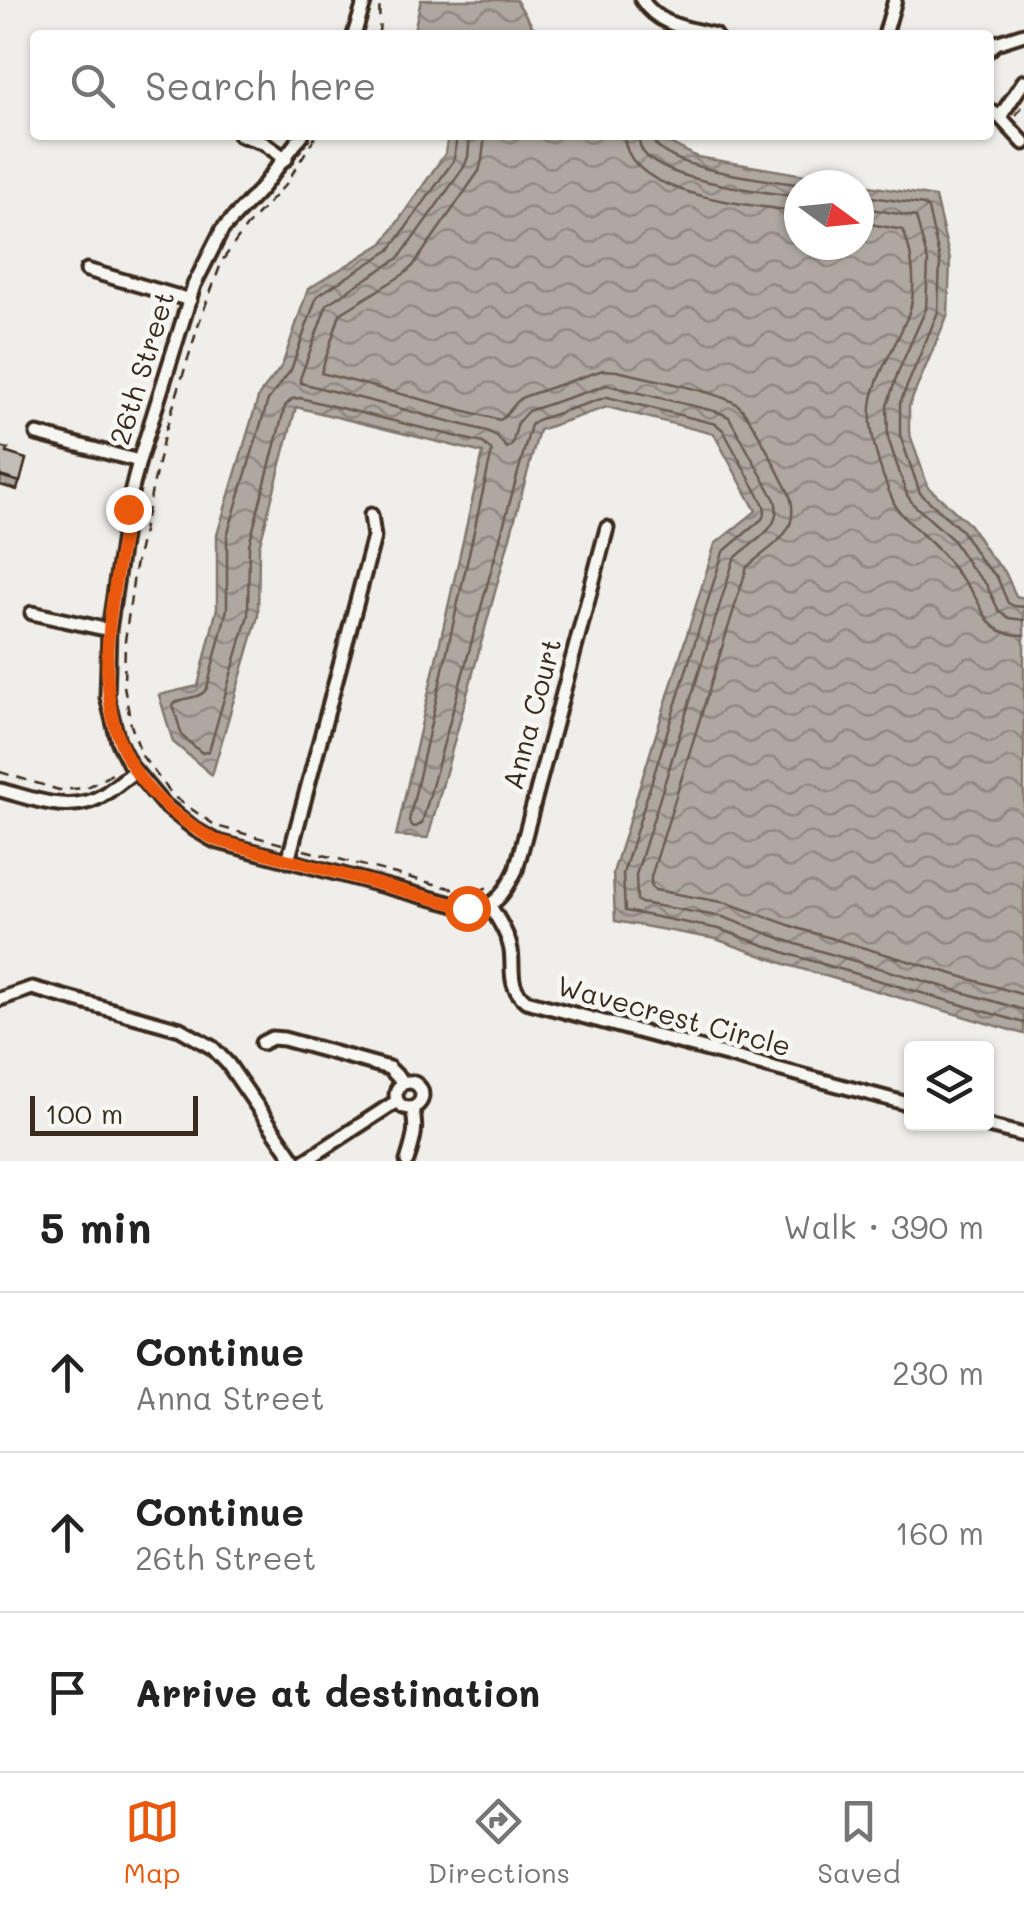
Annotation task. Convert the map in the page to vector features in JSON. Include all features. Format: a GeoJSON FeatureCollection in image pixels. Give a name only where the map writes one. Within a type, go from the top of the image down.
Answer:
{"type":"FeatureCollection","features":[{"type":"Feature","properties":{"kind":"street"},"geometry":{"type":"LineString","coordinates":[[356,30],[365,0]]}},
{"type":"Feature","properties":{"kind":"street"},"geometry":{"type":"LineString","coordinates":[[642,0],[664,21],[697,30]]}},
{"type":"Feature","properties":{"kind":"street"},"geometry":{"type":"LineString","coordinates":[[886,30],[894,0]]}},
{"type":"Feature","properties":{"kind":"street"},"geometry":{"type":"LineString","coordinates":[[994,45],[1024,34]]}},
{"type":"Feature","properties":{"kind":"street"},"geometry":{"type":"LineString","coordinates":[[1024,81],[995,113],[1024,143]]}},
{"type":"Feature","properties":{"kind":"street"},"geometry":{"type":"LineString","coordinates":[[256,140],[286,159]]}},
{"type":"Feature","properties":{"kind":"street","name":"26th Street"},"geometry":{"type":"LineString","coordinates":[[132,766],[118,740],[108,697],[109,630],[139,462],[194,285],[222,230],[299,140]]}},
{"type":"Feature","properties":{"kind":"street"},"geometry":{"type":"LineString","coordinates":[[87,270],[190,300]]}},
{"type":"Feature","properties":{"kind":"street"},"geometry":{"type":"LineString","coordinates":[[37,434],[139,462]]}},
{"type":"Feature","properties":{"kind":"street"},"geometry":{"type":"LineString","coordinates":[[288,861],[374,538],[370,514]]}},
{"type":"Feature","properties":{"kind":"street","name":"Anna Court"},"geometry":{"type":"LineString","coordinates":[[495,901],[516,870],[606,528]]}},
{"type":"Feature","properties":{"kind":"street"},"geometry":{"type":"LineString","coordinates":[[32,613],[109,630]]}},
{"type":"Feature","properties":{"kind":"street"},"geometry":{"type":"LineString","coordinates":[[0,790],[46,802],[90,802],[132,766],[162,803],[215,840],[467,908],[478,910],[495,901]]}},
{"type":"Feature","properties":{"kind":"street","name":"Wavecrest Circle"},"geometry":{"type":"LineString","coordinates":[[495,901],[511,951],[512,983],[517,994],[526,1000],[904,1103]]}},
{"type":"Feature","properties":{"kind":"street"},"geometry":{"type":"LineString","coordinates":[[0,999],[32,988],[180,1029],[213,1048],[228,1064],[295,1161]]}},
{"type":"Feature","properties":{"kind":"street"},"geometry":{"type":"LineString","coordinates":[[262,1043],[272,1038],[284,1039],[388,1068],[422,1091],[420,1103],[412,1108],[403,1108],[397,1101],[396,1092],[404,1082]]}},
{"type":"Feature","properties":{"kind":"street"},"geometry":{"type":"LineString","coordinates":[[305,1161],[397,1101]]}},
{"type":"Feature","properties":{"kind":"street"},"geometry":{"type":"LineString","coordinates":[[407,1161],[416,1132],[412,1108]]}},
{"type":"Feature","properties":{"kind":"street"},"geometry":{"type":"LineString","coordinates":[[994,1128],[1024,1135]]}},
{"type":"Feature","properties":{"kind":"path"},"geometry":{"type":"LineString","coordinates":[[380,0],[380,30]]}},
{"type":"Feature","properties":{"kind":"path"},"geometry":{"type":"LineString","coordinates":[[313,140],[286,184],[246,227],[222,261],[200,320],[164,436],[135,567],[125,641],[124,686],[130,725],[142,756],[174,796],[216,826],[472,894],[492,886],[495,901]]}},
{"type":"Feature","properties":{"kind":"path"},"geometry":{"type":"LineString","coordinates":[[0,772],[59,790],[86,788],[132,766]]}},
{"type":"Feature","properties":{"kind":"water"},"geometry":{"type":"Polygon","coordinates":[[[421,0],[516,0],[535,30],[414,30],[421,0]]]}},
{"type":"Feature","properties":{"kind":"water"},"geometry":{"type":"Polygon","coordinates":[[[447,140],[665,140],[697,157],[784,172],[784,260],[874,260],[874,187],[935,197],[950,260],[948,314],[909,406],[909,432],[928,487],[970,525],[1005,572],[1016,596],[1024,598],[1024,1034],[788,965],[716,939],[615,921],[613,873],[715,544],[756,511],[714,434],[607,407],[539,430],[428,838],[396,836],[483,453],[296,407],[259,547],[258,616],[212,775],[173,742],[159,695],[198,686],[217,608],[217,535],[259,395],[282,366],[308,289],[383,243],[445,154],[447,140]]]}},
{"type":"Feature","properties":{"kind":"building"},"geometry":{"type":"Polygon","coordinates":[[[0,447],[26,459],[20,482],[0,476],[0,447]]]}},
{"type":"Feature","properties":{"kind":"route"},"geometry":{"type":"LineString","coordinates":[[128,509],[109,630],[108,697],[118,740],[146,786],[179,818],[215,840],[467,908]]}}]}
